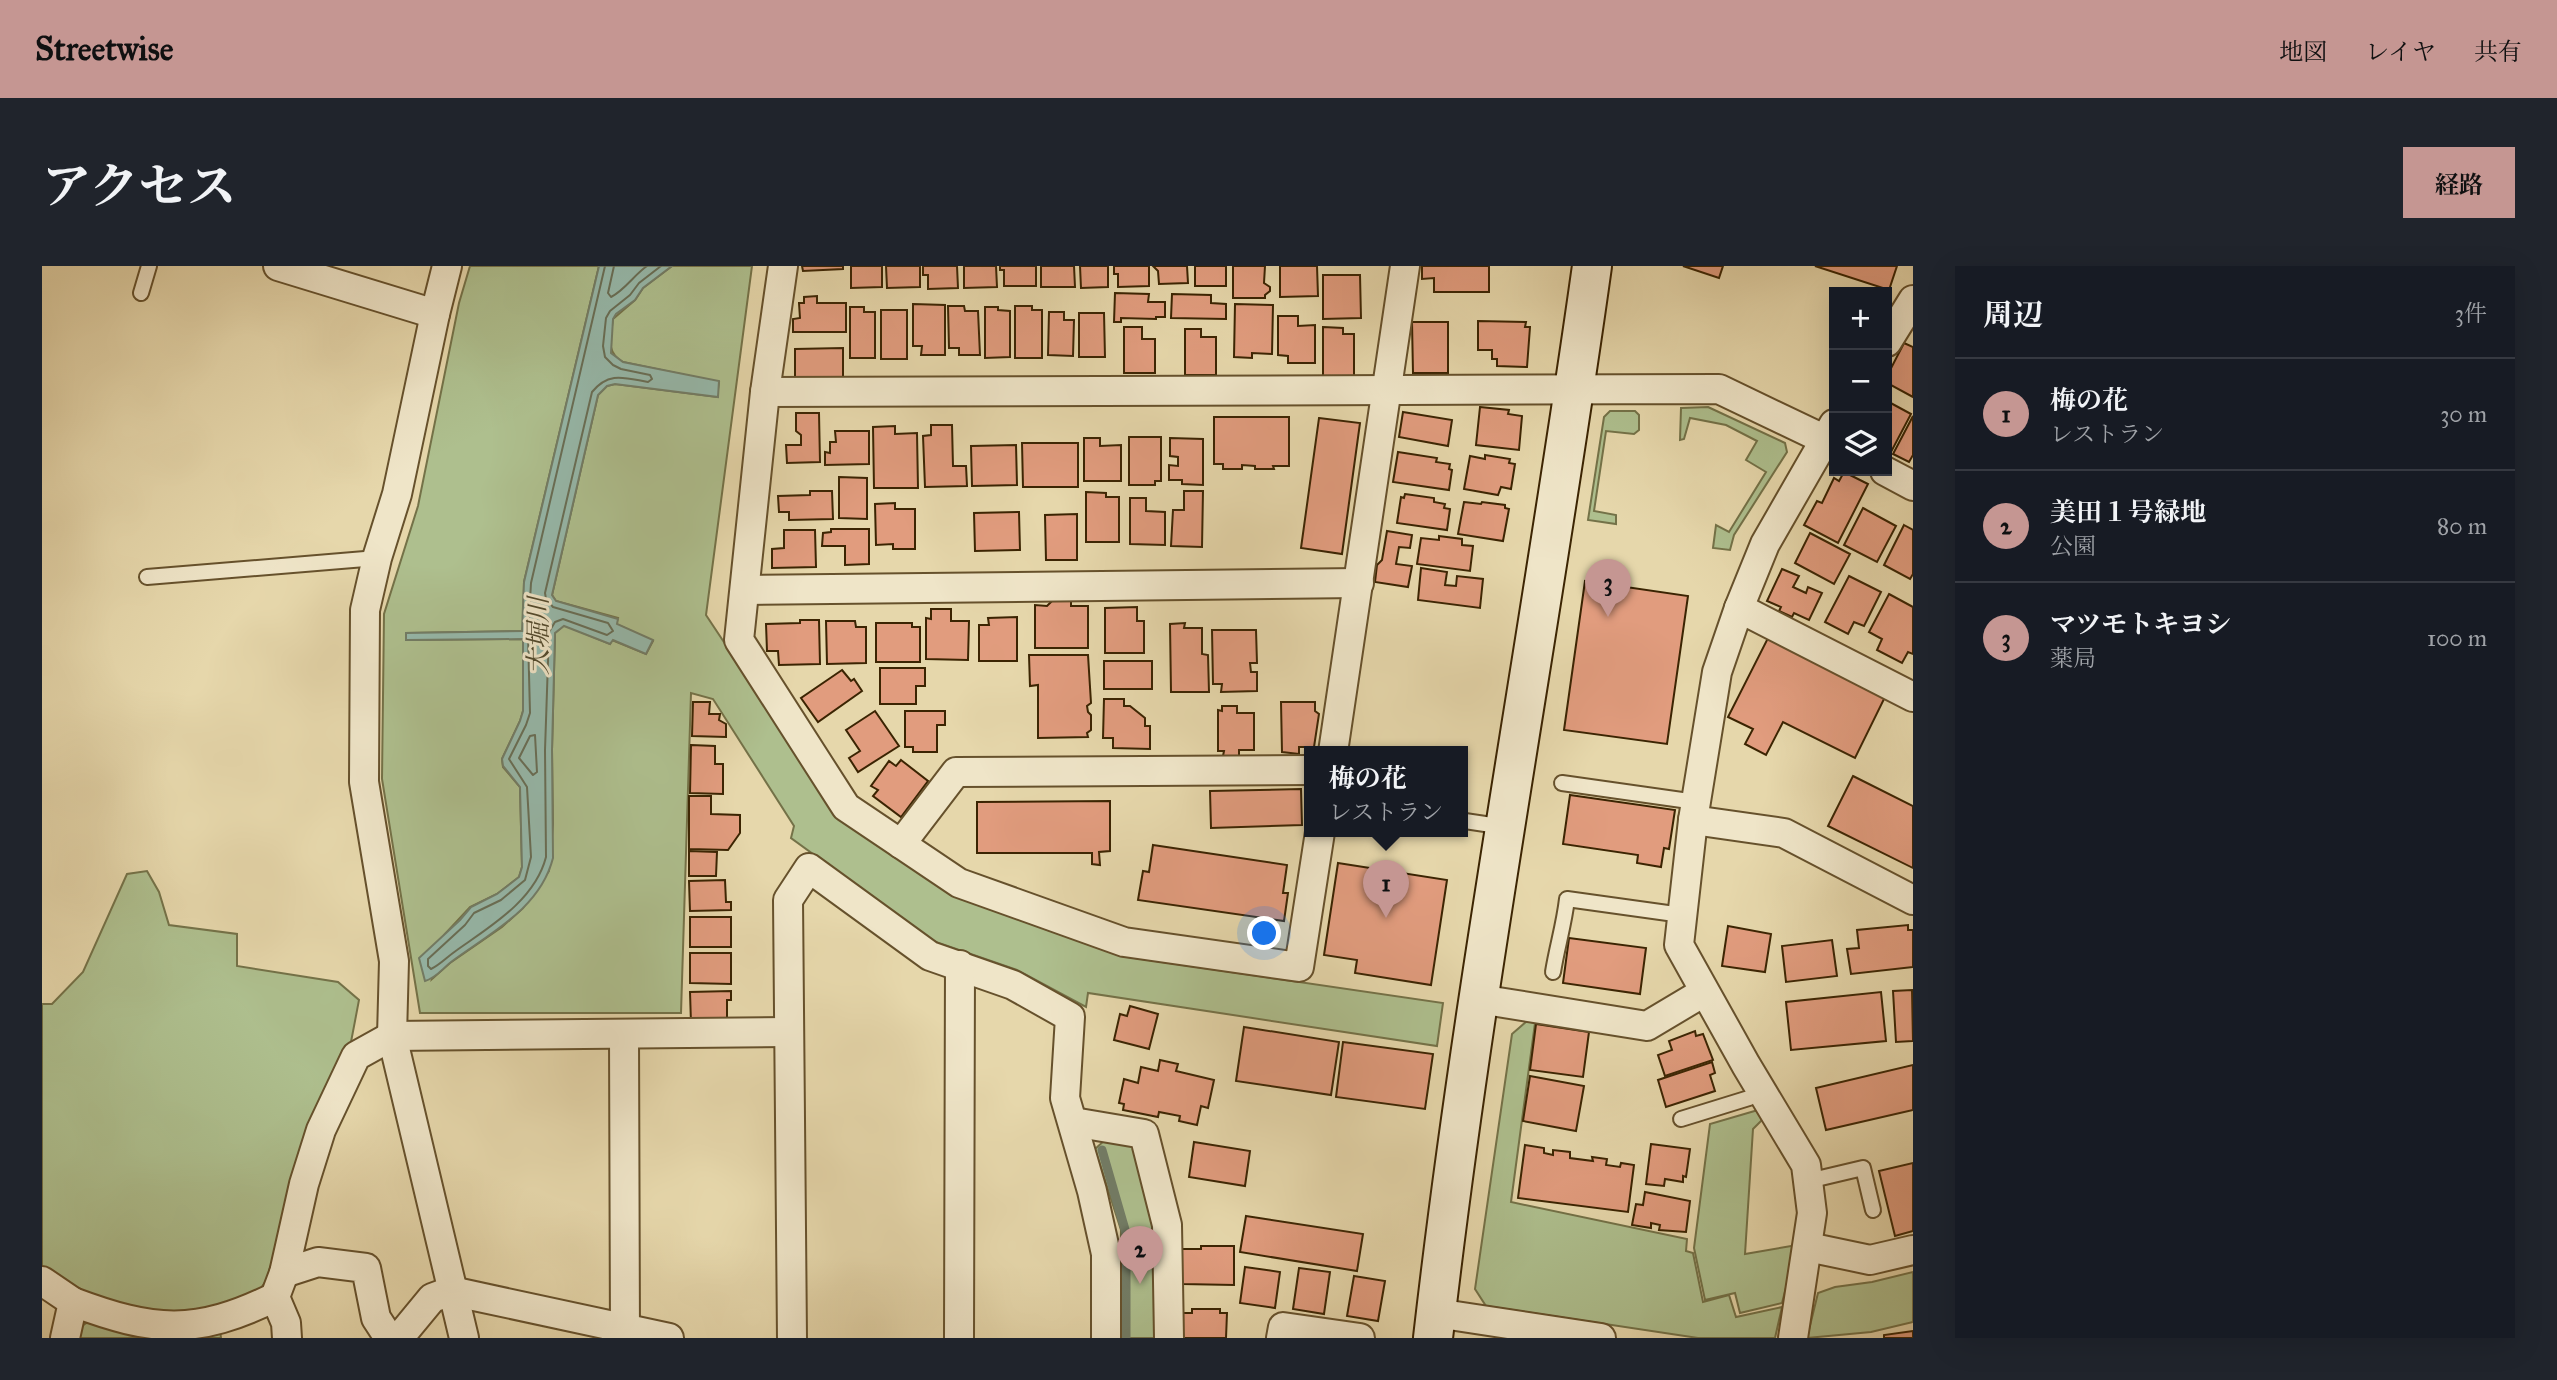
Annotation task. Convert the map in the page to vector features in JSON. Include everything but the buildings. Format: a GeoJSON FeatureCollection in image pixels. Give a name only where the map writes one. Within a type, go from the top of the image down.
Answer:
{"type":"FeatureCollection","features":[{"type":"Feature","properties":{"kind":"street"},"geometry":{"type":"LineString","coordinates":[[278,266],[435,314]]}},
{"type":"Feature","properties":{"kind":"street"},"geometry":{"type":"LineString","coordinates":[[447,266],[397,494],[377,558],[365,610],[364,782],[394,961],[392,1036],[464,1338]]}},
{"type":"Feature","properties":{"kind":"street"},"geometry":{"type":"LineString","coordinates":[[783,266],[765,392],[739,640],[846,807],[959,883],[1124,942],[1299,967],[1319,837]]}},
{"type":"Feature","properties":{"kind":"street"},"geometry":{"type":"LineString","coordinates":[[1334,746],[1405,266]]}},
{"type":"Feature","properties":{"kind":"street"},"geometry":{"type":"LineString","coordinates":[[1592,266],[1575,391],[1479,999],[1435,1325],[1601,1338]]}},
{"type":"Feature","properties":{"kind":"street"},"geometry":{"type":"LineString","coordinates":[[1892,335],[1911,308]]}},
{"type":"Feature","properties":{"kind":"street"},"geometry":{"type":"LineString","coordinates":[[765,392],[1719,389],[1829,435]]}},
{"type":"Feature","properties":{"kind":"street"},"geometry":{"type":"LineString","coordinates":[[1793,1338],[1812,1213],[1806,1165],[1679,945],[1694,811],[1717,672],[1765,544],[1829,439]]}},
{"type":"Feature","properties":{"kind":"street"},"geometry":{"type":"LineString","coordinates":[[1892,475],[1913,486]]}},
{"type":"Feature","properties":{"kind":"street"},"geometry":{"type":"LineString","coordinates":[[745,590],[1359,583]]}},
{"type":"Feature","properties":{"kind":"street"},"geometry":{"type":"LineString","coordinates":[[1739,608],[1913,697]]}},
{"type":"Feature","properties":{"kind":"street"},"geometry":{"type":"LineString","coordinates":[[901,844],[956,772],[1304,770]]}},
{"type":"Feature","properties":{"kind":"street"},"geometry":{"type":"LineString","coordinates":[[1694,811],[1784,833],[1913,900]]}},
{"type":"Feature","properties":{"kind":"street"},"geometry":{"type":"LineString","coordinates":[[792,1338],[788,900],[809,868],[930,956],[1013,985],[1070,1017],[1065,1098],[1107,1254],[1106,1338]]}},
{"type":"Feature","properties":{"kind":"street"},"geometry":{"type":"LineString","coordinates":[[959,1338],[960,965]]}},
{"type":"Feature","properties":{"kind":"street"},"geometry":{"type":"LineString","coordinates":[[1479,999],[1647,1026],[1704,992]]}},
{"type":"Feature","properties":{"kind":"street"},"geometry":{"type":"LineString","coordinates":[[287,1338],[279,1285],[303,1184],[321,1130],[356,1056],[392,1036],[789,1032]]}},
{"type":"Feature","properties":{"kind":"street"},"geometry":{"type":"LineString","coordinates":[[624,1034],[625,1333]]}},
{"type":"Feature","properties":{"kind":"street"},"geometry":{"type":"LineString","coordinates":[[1073,1122],[1144,1134],[1167,1225],[1169,1338]]}},
{"type":"Feature","properties":{"kind":"street"},"geometry":{"type":"LineString","coordinates":[[1808,1247],[1870,1260],[1913,1250]]}},
{"type":"Feature","properties":{"kind":"street"},"geometry":{"type":"LineString","coordinates":[[42,1281],[73,1302],[105,1314],[145,1324],[177,1326],[239,1315],[279,1285],[318,1262],[366,1268],[376,1318],[389,1338]]}},
{"type":"Feature","properties":{"kind":"street"},"geometry":{"type":"LineString","coordinates":[[399,1338],[432,1298],[451,1291],[625,1333],[669,1338]]}},
{"type":"Feature","properties":{"kind":"street"},"geometry":{"type":"LineString","coordinates":[[65,1338],[73,1302]]}},
{"type":"Feature","properties":{"kind":"street"},"geometry":{"type":"LineString","coordinates":[[1281,1338],[1283,1327],[1360,1338]]}},
{"type":"Feature","properties":{"kind":"lane"},"geometry":{"type":"LineString","coordinates":[[141,293],[149,266]]}},
{"type":"Feature","properties":{"kind":"lane"},"geometry":{"type":"LineString","coordinates":[[147,577],[377,558]]}},
{"type":"Feature","properties":{"kind":"lane"},"geometry":{"type":"LineString","coordinates":[[1562,783],[1694,811]]}},
{"type":"Feature","properties":{"kind":"lane"},"geometry":{"type":"LineString","coordinates":[[1468,821],[1507,827]]}},
{"type":"Feature","properties":{"kind":"lane"},"geometry":{"type":"LineString","coordinates":[[1553,972],[1567,899],[1682,915]]}},
{"type":"Feature","properties":{"kind":"lane"},"geometry":{"type":"LineString","coordinates":[[1681,1119],[1749,1098],[1762,1090]]}},
{"type":"Feature","properties":{"kind":"lane"},"geometry":{"type":"LineString","coordinates":[[1808,1181],[1863,1168],[1873,1210]]}},
{"type":"Feature","properties":{"kind":"green space"},"geometry":{"type":"Polygon","coordinates":[[[470,266],[599,266],[524,582],[523,631],[406,633],[406,640],[523,639],[523,711],[502,759],[503,767],[520,787],[522,867],[519,877],[497,894],[470,907],[444,935],[432,979],[523,908],[549,871],[553,824],[555,633],[564,625],[610,644],[612,640],[646,654],[653,641],[616,624],[618,618],[556,601],[552,595],[598,395],[607,386],[615,384],[717,397],[719,382],[623,362],[611,349],[613,319],[635,300],[643,288],[672,266],[752,266],[706,615],[838,814],[951,895],[1121,956],[1443,1003],[1437,1046],[1088,993],[1086,1007],[1017,970],[933,941],[791,838],[794,826],[713,699],[691,693],[681,1013],[420,1013],[382,779],[384,614],[418,506],[459,303],[470,266]]]}},
{"type":"Feature","properties":{"kind":"green space"},"geometry":{"type":"Polygon","coordinates":[[[1708,407],[1785,443],[1787,452],[1734,535],[1730,550],[1713,548],[1716,525],[1729,532],[1766,472],[1746,460],[1757,441],[1726,425],[1690,418],[1684,439],[1680,440],[1681,408],[1708,407]]]}},
{"type":"Feature","properties":{"kind":"green space"},"geometry":{"type":"Polygon","coordinates":[[[1610,411],[1635,411],[1639,415],[1639,430],[1634,434],[1606,431],[1594,511],[1616,515],[1616,524],[1588,520],[1604,417],[1610,411]]]}},
{"type":"Feature","properties":{"kind":"green space"},"geometry":{"type":"Polygon","coordinates":[[[147,871],[159,892],[169,925],[237,934],[237,966],[338,982],[359,1000],[351,1042],[305,1145],[272,1272],[259,1291],[177,1319],[91,1300],[42,1271],[42,1004],[52,1004],[83,972],[127,874],[147,871]]]}},
{"type":"Feature","properties":{"kind":"green space"},"geometry":{"type":"Polygon","coordinates":[[[1527,1021],[1535,1023],[1511,1202],[1687,1239],[1686,1251],[1693,1253],[1703,1302],[1729,1295],[1736,1317],[1782,1307],[1775,1338],[1698,1338],[1486,1306],[1475,1289],[1512,1034],[1527,1021]]]}},
{"type":"Feature","properties":{"kind":"green space"},"geometry":{"type":"Polygon","coordinates":[[[1758,1110],[1762,1120],[1753,1129],[1745,1254],[1797,1245],[1782,1303],[1740,1313],[1735,1293],[1705,1300],[1694,1248],[1710,1124],[1758,1110]]]}},
{"type":"Feature","properties":{"kind":"green space"},"geometry":{"type":"Polygon","coordinates":[[[1106,1139],[1126,1141],[1139,1151],[1159,1225],[1159,1338],[1121,1338],[1121,1230],[1095,1149],[1106,1139]]]}},
{"type":"Feature","properties":{"kind":"green space"},"geometry":{"type":"Polygon","coordinates":[[[1913,1272],[1913,1322],[1871,1332],[1807,1338],[1818,1293],[1835,1287],[1913,1272]]]}},
{"type":"Feature","properties":{"kind":"green space"},"geometry":{"type":"Polygon","coordinates":[[[88,1322],[220,1330],[221,1338],[74,1338],[88,1322]]]}},
{"type":"Feature","properties":{"kind":"water","name":"大堀川"},"geometry":{"type":"Polygon","coordinates":[[[599,266],[672,266],[643,288],[635,300],[616,314],[613,319],[611,353],[623,362],[719,381],[718,397],[615,384],[607,386],[598,395],[552,595],[556,601],[618,619],[617,624],[653,640],[646,654],[613,640],[610,644],[564,626],[555,633],[553,858],[537,892],[525,906],[436,976],[425,981],[419,958],[471,907],[497,894],[519,877],[522,867],[520,787],[503,766],[502,759],[523,711],[523,639],[406,640],[406,633],[522,631],[524,582],[599,266]]]}},
{"type":"Feature","properties":{"kind":"waterway"},"geometry":{"type":"LineString","coordinates":[[1102,1150],[1126,1233],[1126,1338]]}},
{"type":"Feature","properties":{"kind":"place","name":"マツモトキヨシ"},"geometry":{"type":"Point","coordinates":[1608,617]}},
{"type":"Feature","properties":{"kind":"place","name":"梅の花"},"geometry":{"type":"Point","coordinates":[1386,918]}},
{"type":"Feature","properties":{"kind":"place","name":"美田１号緑地"},"geometry":{"type":"Point","coordinates":[1140,1284]}}]}
